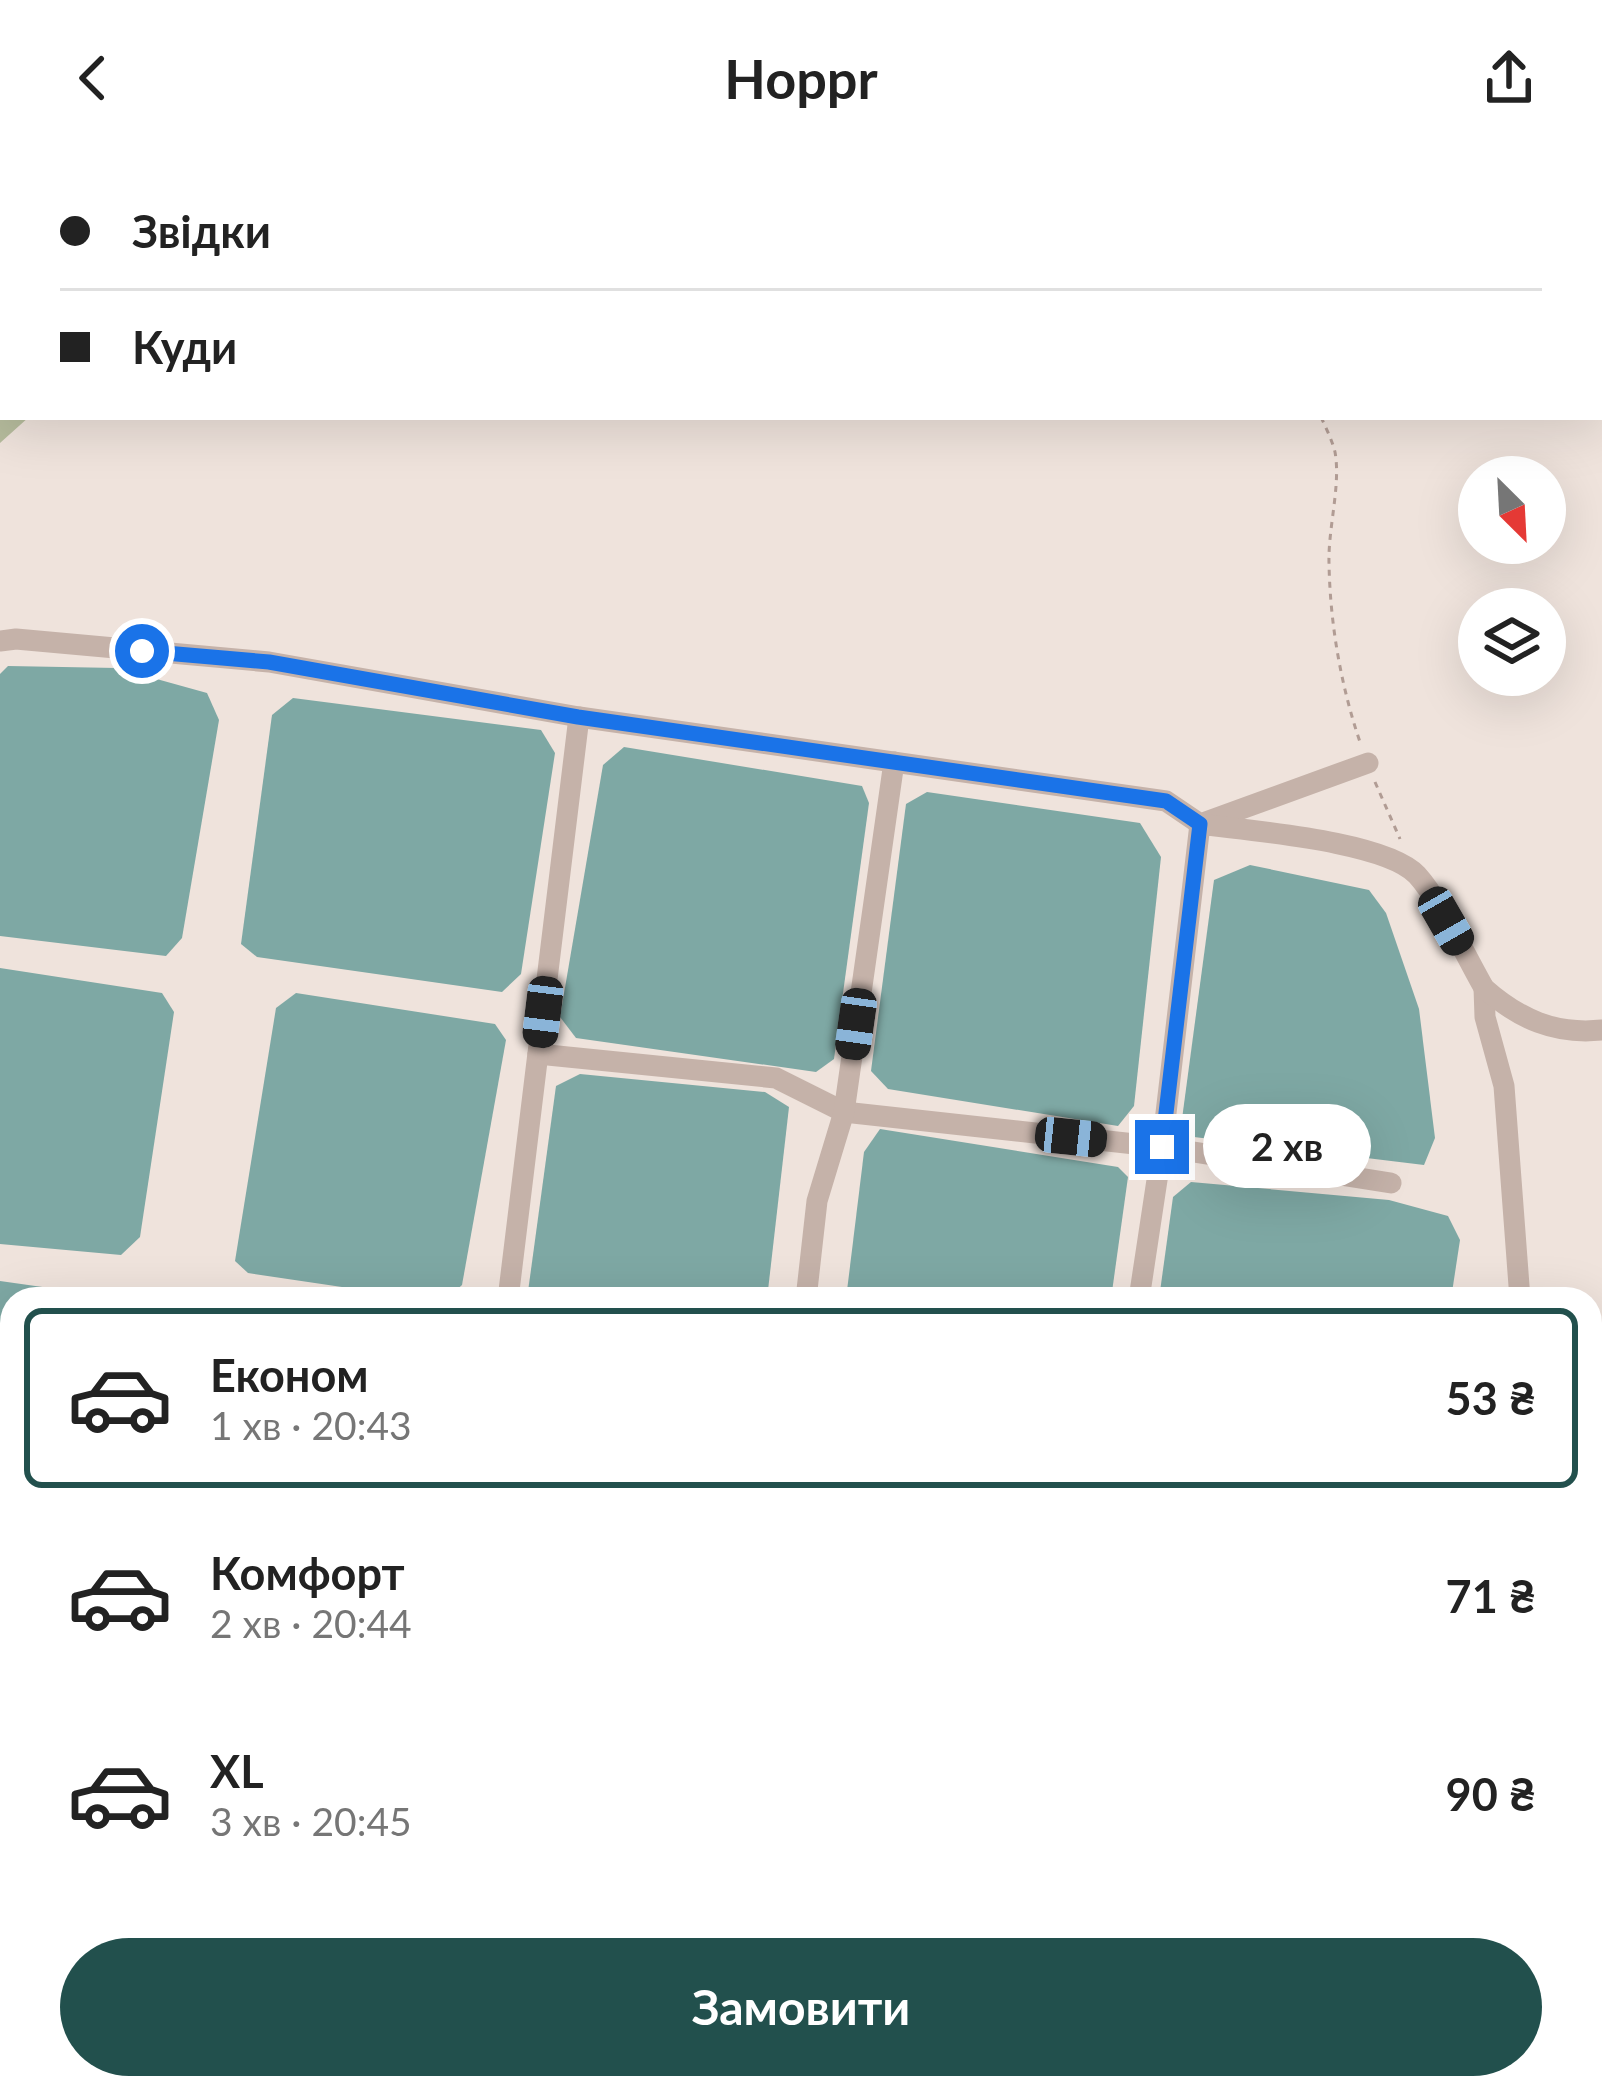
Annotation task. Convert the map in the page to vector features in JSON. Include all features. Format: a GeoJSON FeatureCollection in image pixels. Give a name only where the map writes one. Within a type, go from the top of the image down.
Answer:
{"type":"FeatureCollection","features":[{"type":"Feature","properties":{"kind":"lane"},"geometry":{"type":"LineString","coordinates":[[0,641],[269,662],[578,717],[1166,801],[1200,824],[1365,849],[1400,862],[1418,876],[1484,988],[1510,1009],[1537,1024],[1602,1030]]}},
{"type":"Feature","properties":{"kind":"lane"},"geometry":{"type":"LineString","coordinates":[[509,1287],[578,717]]}},
{"type":"Feature","properties":{"kind":"lane"},"geometry":{"type":"LineString","coordinates":[[807,1287],[817,1201],[844,1112],[894,762]]}},
{"type":"Feature","properties":{"kind":"lane"},"geometry":{"type":"LineString","coordinates":[[1200,824],[1368,763]]}},
{"type":"Feature","properties":{"kind":"lane"},"geometry":{"type":"LineString","coordinates":[[1140,1287],[1162,1147],[1200,824]]}},
{"type":"Feature","properties":{"kind":"lane"},"geometry":{"type":"LineString","coordinates":[[1484,988],[1485,1017],[1504,1086],[1519,1287]]}},
{"type":"Feature","properties":{"kind":"lane"},"geometry":{"type":"LineString","coordinates":[[538,1054],[776,1078],[844,1112],[1162,1147],[1391,1184]]}},
{"type":"Feature","properties":{"kind":"path"},"geometry":{"type":"LineString","coordinates":[[1322,420],[1335,453],[1329,562],[1347,700],[1399,838]]}},
{"type":"Feature","properties":{"kind":"green space"},"geometry":{"type":"Polygon","coordinates":[[[0,420],[26,420],[0,443],[0,420]]]}},
{"type":"Feature","properties":{"kind":"water"},"geometry":{"type":"Polygon","coordinates":[[[8,666],[117,668],[207,693],[219,720],[182,938],[166,956],[0,936],[0,674],[8,666]]]}},
{"type":"Feature","properties":{"kind":"water"},"geometry":{"type":"Polygon","coordinates":[[[293,698],[541,730],[555,753],[521,974],[502,992],[257,957],[241,944],[272,715],[293,698]]]}},
{"type":"Feature","properties":{"kind":"water"},"geometry":{"type":"Polygon","coordinates":[[[624,747],[862,786],[869,803],[834,1059],[816,1072],[576,1038],[560,1017],[603,765],[624,747]]]}},
{"type":"Feature","properties":{"kind":"water"},"geometry":{"type":"Polygon","coordinates":[[[927,792],[1140,823],[1161,857],[1134,1106],[1118,1126],[888,1089],[871,1071],[906,804],[927,792]]]}},
{"type":"Feature","properties":{"kind":"water"},"geometry":{"type":"Polygon","coordinates":[[[1250,865],[1369,890],[1386,913],[1419,1009],[1435,1138],[1424,1165],[1194,1137],[1182,1119],[1214,880],[1250,865]]]}},
{"type":"Feature","properties":{"kind":"water"},"geometry":{"type":"Polygon","coordinates":[[[0,968],[162,993],[174,1012],[140,1237],[121,1255],[0,1244],[0,968]]]}},
{"type":"Feature","properties":{"kind":"water"},"geometry":{"type":"Polygon","coordinates":[[[296,993],[495,1024],[506,1040],[460,1287],[342,1287],[248,1273],[235,1261],[276,1008],[296,993]]]}},
{"type":"Feature","properties":{"kind":"water"},"geometry":{"type":"Polygon","coordinates":[[[580,1074],[765,1092],[789,1107],[768,1287],[529,1287],[556,1086],[580,1074]]]}},
{"type":"Feature","properties":{"kind":"water"},"geometry":{"type":"Polygon","coordinates":[[[880,1129],[1118,1167],[1128,1177],[1113,1287],[847,1287],[864,1152],[880,1129]]]}},
{"type":"Feature","properties":{"kind":"water"},"geometry":{"type":"Polygon","coordinates":[[[1191,1182],[1389,1200],[1448,1216],[1460,1240],[1453,1287],[1161,1287],[1173,1197],[1191,1182]]]}},
{"type":"Feature","properties":{"kind":"water"},"geometry":{"type":"Polygon","coordinates":[[[0,1281],[42,1287],[0,1287],[0,1281]]]}},
{"type":"Feature","properties":{"kind":"route"},"geometry":{"type":"LineString","coordinates":[[142,651],[269,662],[578,717],[1166,801],[1200,824],[1162,1147]]}}]}
